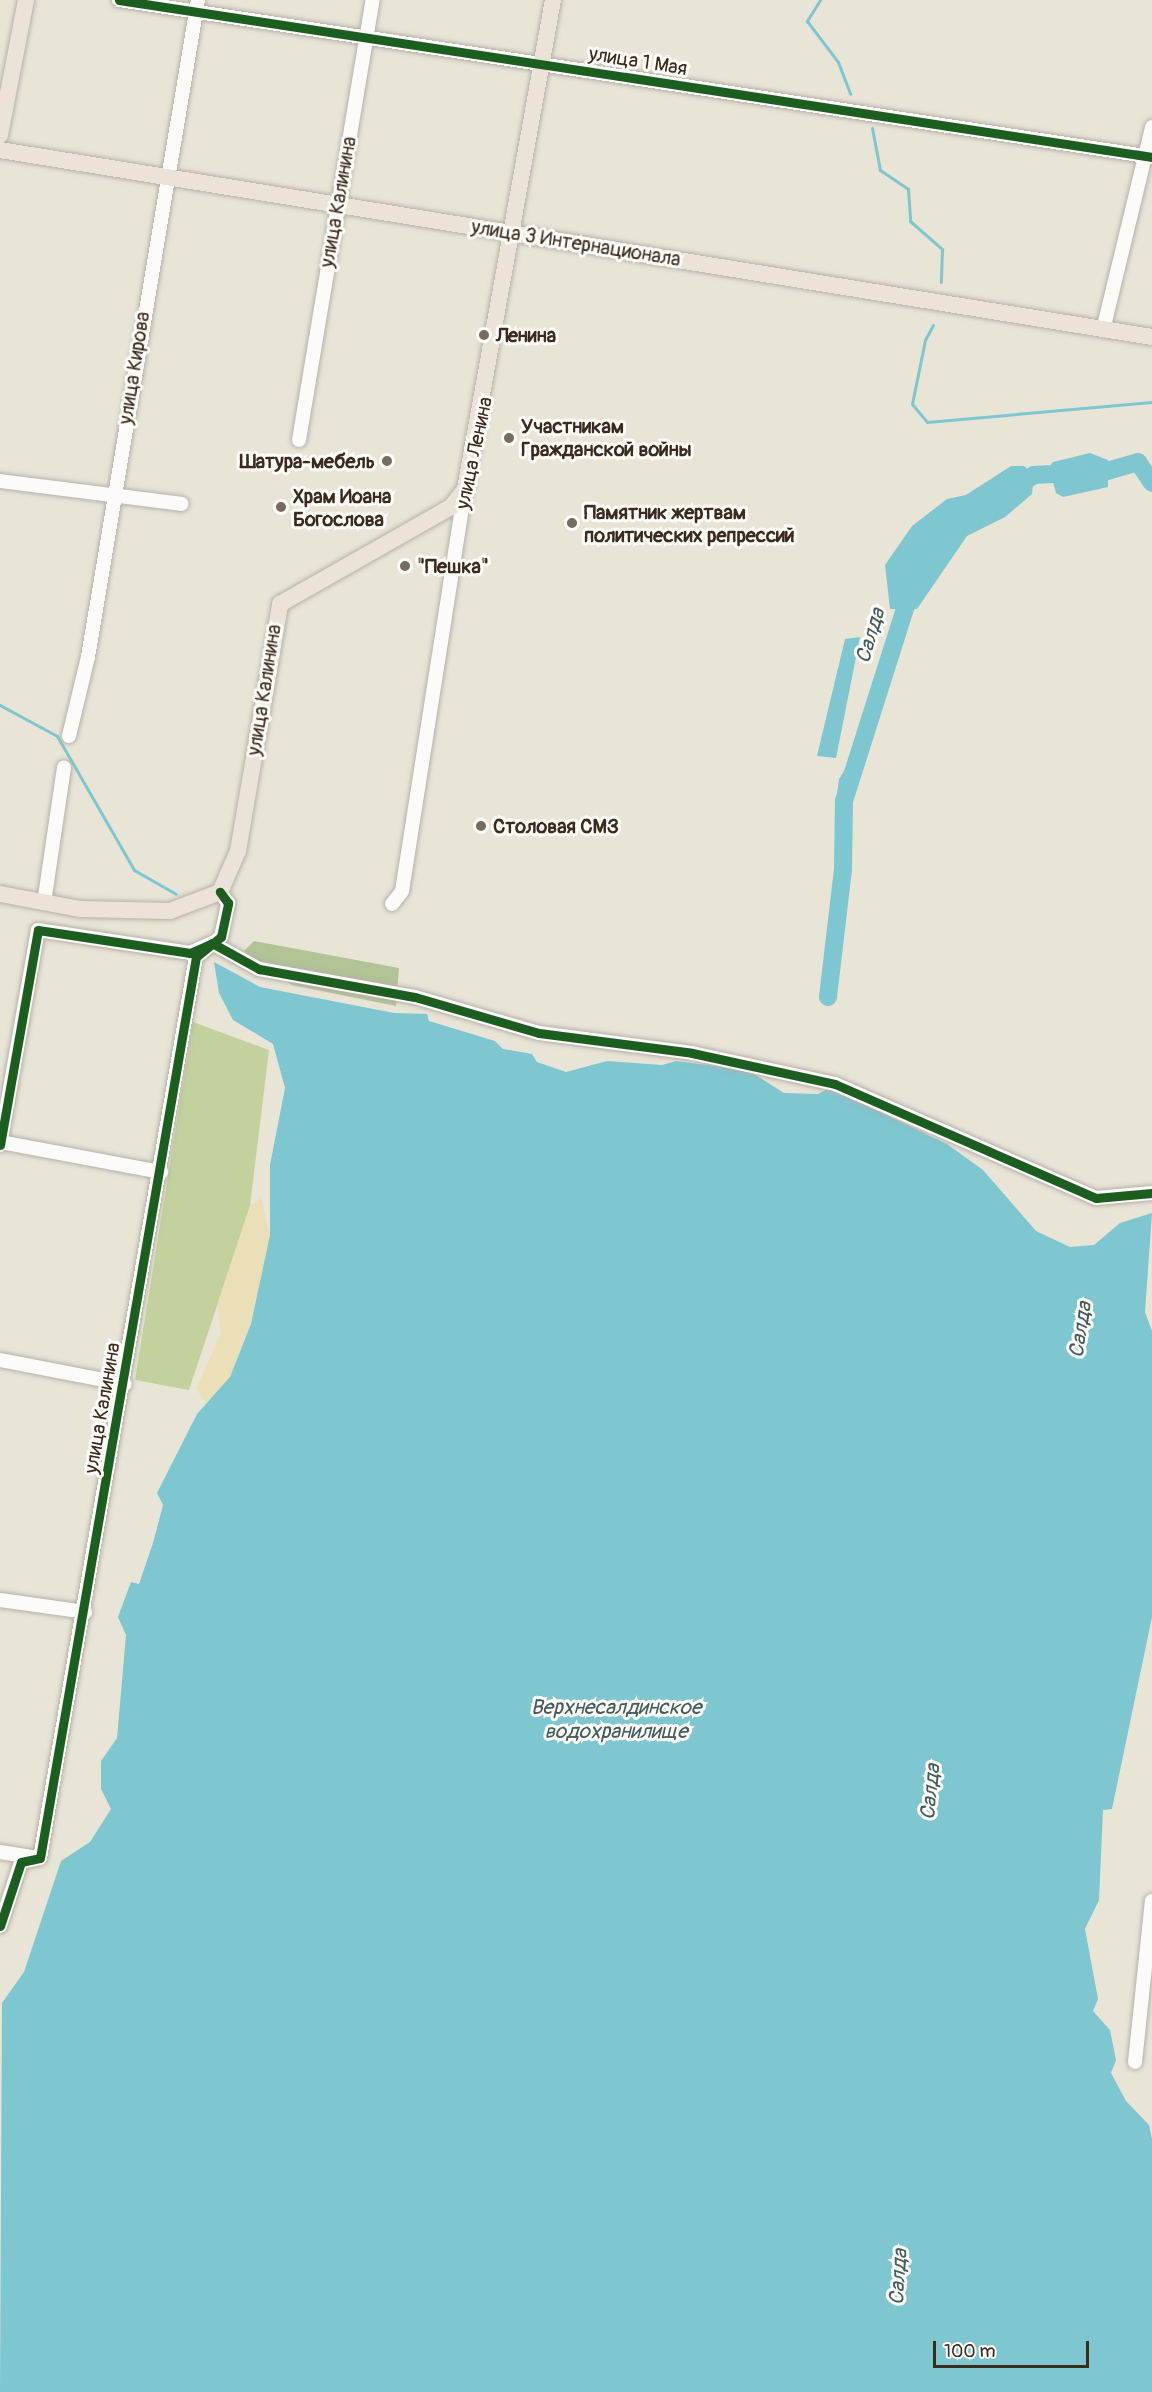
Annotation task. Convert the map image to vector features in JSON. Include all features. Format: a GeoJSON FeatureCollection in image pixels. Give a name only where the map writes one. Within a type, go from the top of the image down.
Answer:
{"type":"FeatureCollection","features":[{"type":"Feature","properties":{"kind":"main road"},"geometry":{"type":"LineString","coordinates":[[0,135],[26,0]]}},
{"type":"Feature","properties":{"kind":"main road","name":"улица Ленина"},"geometry":{"type":"LineString","coordinates":[[465,489],[544,64],[553,0]]}},
{"type":"Feature","properties":{"kind":"main road","name":"улица 3 Интернационала"},"geometry":{"type":"LineString","coordinates":[[0,150],[167,173],[338,204],[1152,337]]}},
{"type":"Feature","properties":{"kind":"main road","name":"улица Калинина"},"geometry":{"type":"LineString","coordinates":[[220,892],[238,851],[280,604],[451,507],[465,489]]}},
{"type":"Feature","properties":{"kind":"main road"},"geometry":{"type":"LineString","coordinates":[[0,894],[44,903],[170,911],[220,892]]}},
{"type":"Feature","properties":{"kind":"street","name":"улица 1 Мая"},"geometry":{"type":"LineString","coordinates":[[119,0],[197,7],[367,39],[1149,156]]}},
{"type":"Feature","properties":{"kind":"street","name":"улица Калинина"},"geometry":{"type":"LineString","coordinates":[[299,440],[373,0]]}},
{"type":"Feature","properties":{"kind":"street","name":"улица Кирова"},"geometry":{"type":"LineString","coordinates":[[69,736],[115,498],[167,173],[197,7]]}},
{"type":"Feature","properties":{"kind":"street"},"geometry":{"type":"LineString","coordinates":[[1103,330],[1149,156],[1152,127]]}},
{"type":"Feature","properties":{"kind":"street"},"geometry":{"type":"LineString","coordinates":[[0,481],[115,498],[182,504]]}},
{"type":"Feature","properties":{"kind":"street","name":"улица Ленина"},"geometry":{"type":"LineString","coordinates":[[392,904],[402,891],[465,489]]}},
{"type":"Feature","properties":{"kind":"street"},"geometry":{"type":"LineString","coordinates":[[44,903],[64,767]]}},
{"type":"Feature","properties":{"kind":"street","name":"улица Калинина"},"geometry":{"type":"LineString","coordinates":[[40,1858],[125,1384],[196,957],[221,937],[228,903],[220,892]]}},
{"type":"Feature","properties":{"kind":"street"},"geometry":{"type":"LineString","coordinates":[[161,1172],[0,1143],[38,930],[190,953],[212,943],[259,969],[415,997],[539,1033],[692,1053],[836,1084],[1096,1198],[1152,1193]]}},
{"type":"Feature","properties":{"kind":"street"},"geometry":{"type":"LineString","coordinates":[[0,1360],[125,1384]]}},
{"type":"Feature","properties":{"kind":"street"},"geometry":{"type":"LineString","coordinates":[[0,1600],[85,1612]]}},
{"type":"Feature","properties":{"kind":"street"},"geometry":{"type":"LineString","coordinates":[[0,1852],[40,1858]]}},
{"type":"Feature","properties":{"kind":"street"},"geometry":{"type":"LineString","coordinates":[[0,1926],[21,1863],[40,1858]]}},
{"type":"Feature","properties":{"kind":"street"},"geometry":{"type":"LineString","coordinates":[[1135,2062],[1151,1932],[1152,1901]]}},
{"type":"Feature","properties":{"kind":"green space"},"geometry":{"type":"Polygon","coordinates":[[[254,941],[399,968],[396,1006],[292,985],[244,951],[254,941]]]}},
{"type":"Feature","properties":{"kind":"green space"},"geometry":{"type":"Polygon","coordinates":[[[193,1022],[269,1050],[250,1206],[189,1390],[135,1380],[193,1022]]]}},
{"type":"Feature","properties":{"kind":"sand"},"geometry":{"type":"Polygon","coordinates":[[[261,1198],[270,1235],[251,1324],[230,1377],[208,1405],[196,1389],[221,1333],[217,1306],[250,1206],[261,1198]]]}},
{"type":"Feature","properties":{"kind":"water"},"geometry":{"type":"Polygon","coordinates":[[[1090,453],[1108,460],[1108,487],[1063,497],[1056,493],[1049,467],[1053,462],[1090,453]]]}},
{"type":"Feature","properties":{"kind":"water"},"geometry":{"type":"Polygon","coordinates":[[[1011,466],[1024,466],[1034,475],[1032,494],[1005,517],[967,536],[917,609],[890,609],[885,565],[912,526],[947,499],[966,495],[1011,466]]]}},
{"type":"Feature","properties":{"kind":"water"},"geometry":{"type":"Polygon","coordinates":[[[860,637],[836,758],[817,756],[845,639],[860,637]]]}},
{"type":"Feature","properties":{"kind":"water"},"geometry":{"type":"Polygon","coordinates":[[[862,742],[853,795],[844,801],[837,794],[839,779],[862,742]]]}},
{"type":"Feature","properties":{"kind":"water","name":"Верхнесалдинское водохранилище"},"geometry":{"type":"Polygon","coordinates":[[[214,962],[260,987],[394,1013],[427,1014],[429,1021],[495,1041],[503,1049],[532,1054],[537,1062],[566,1072],[607,1061],[662,1065],[676,1061],[748,1070],[784,1093],[818,1094],[830,1088],[947,1144],[983,1170],[1036,1231],[1070,1247],[1094,1245],[1120,1223],[1152,1213],[1145,1312],[1152,1331],[1152,1617],[1112,1809],[1103,1810],[1099,1900],[1085,1929],[1098,1999],[1093,2011],[1110,2030],[1116,2060],[1111,2073],[1126,2101],[1149,2125],[1152,2139],[1152,2392],[0,2392],[2,2003],[24,1972],[61,1861],[90,1842],[111,1809],[101,1789],[101,1761],[117,1738],[126,1635],[118,1617],[131,1582],[139,1584],[153,1543],[163,1505],[157,1493],[197,1414],[230,1377],[251,1324],[270,1235],[270,1165],[285,1088],[273,1044],[233,1020],[219,993],[214,962]]]}},
{"type":"Feature","properties":{"kind":"waterway"},"geometry":{"type":"LineString","coordinates":[[820,0],[807,21],[838,62],[850,94]]}},
{"type":"Feature","properties":{"kind":"waterway"},"geometry":{"type":"LineString","coordinates":[[872,128],[880,170],[908,189],[910,221],[942,249],[941,282]]}},
{"type":"Feature","properties":{"kind":"waterway"},"geometry":{"type":"LineString","coordinates":[[933,325],[925,340],[912,404],[927,422],[1152,402]]}},
{"type":"Feature","properties":{"kind":"waterway","name":"Салда"},"geometry":{"type":"LineString","coordinates":[[1014,488],[1034,475],[1107,471],[1138,462],[1152,483]]}},
{"type":"Feature","properties":{"kind":"waterway","name":"Салда"},"geometry":{"type":"LineString","coordinates":[[828,997],[843,869],[844,801],[911,590]]}},
{"type":"Feature","properties":{"kind":"waterway"},"geometry":{"type":"LineString","coordinates":[[0,705],[57,736],[134,870],[176,894]]}},
{"type":"Feature","properties":{"kind":"cycle path"},"geometry":{"type":"LineString","coordinates":[[119,0],[1152,157]]}},
{"type":"Feature","properties":{"kind":"cycle path"},"geometry":{"type":"LineString","coordinates":[[0,1926],[21,1862],[40,1858],[196,957],[221,937],[228,903],[220,892]]}},
{"type":"Feature","properties":{"kind":"cycle path"},"geometry":{"type":"LineString","coordinates":[[0,1145],[38,930],[190,953],[212,943],[259,969],[415,997],[539,1033],[692,1053],[835,1084],[1096,1198],[1152,1193]]}},
{"type":"Feature","properties":{"kind":"place","name":"Ленина"},"geometry":{"type":"Point","coordinates":[484,335]}},
{"type":"Feature","properties":{"kind":"place","name":"Участникам Гражданской войны"},"geometry":{"type":"Point","coordinates":[509,438]}},
{"type":"Feature","properties":{"kind":"place","name":"Шатура-мебель"},"geometry":{"type":"Point","coordinates":[387,461]}},
{"type":"Feature","properties":{"kind":"place","name":"Храм Иоана Богослова"},"geometry":{"type":"Point","coordinates":[281,507]}},
{"type":"Feature","properties":{"kind":"place","name":"Памятник жертвам политических репрессий"},"geometry":{"type":"Point","coordinates":[572,523]}},
{"type":"Feature","properties":{"kind":"place","name":"\"Пешка\""},"geometry":{"type":"Point","coordinates":[405,566]}},
{"type":"Feature","properties":{"kind":"place","name":"Столовая СМЗ"},"geometry":{"type":"Point","coordinates":[481,826]}}]}
